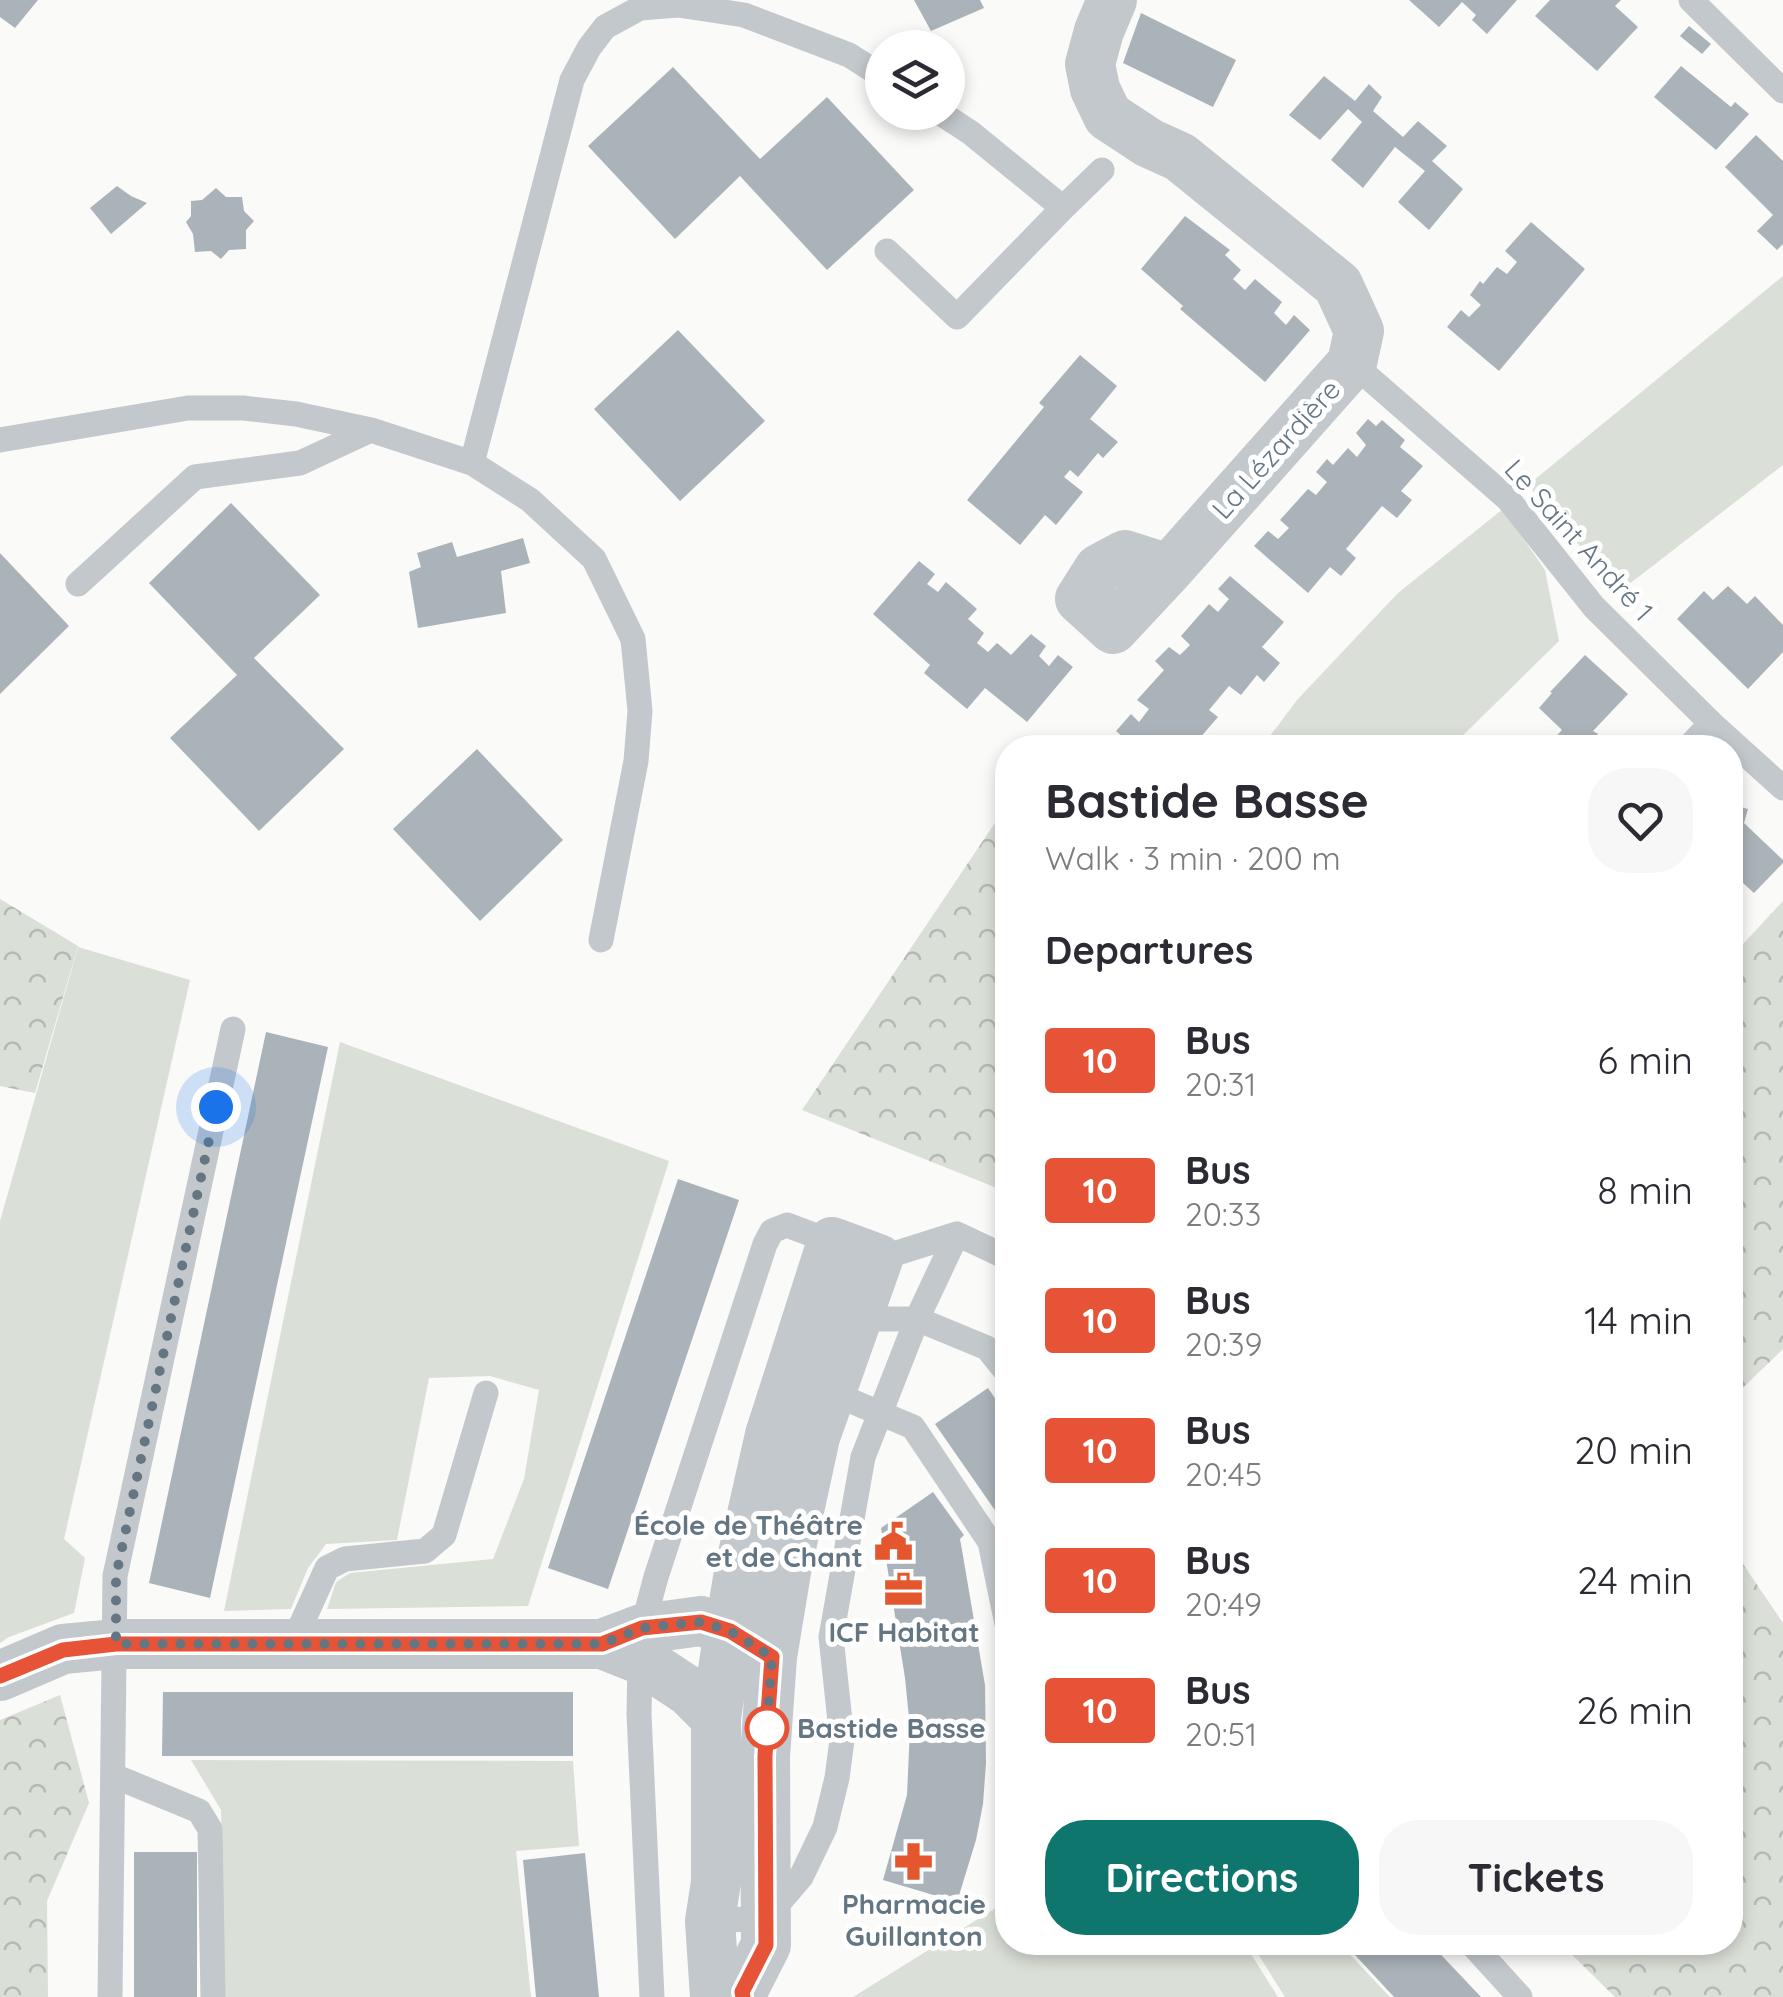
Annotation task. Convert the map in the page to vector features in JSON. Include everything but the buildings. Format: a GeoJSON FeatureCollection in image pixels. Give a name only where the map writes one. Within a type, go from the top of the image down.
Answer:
{"type":"FeatureCollection","features":[{"type":"Feature","properties":{"kind":"street","name":"La Lézardière"},"geometry":{"type":"LineString","coordinates":[[1112,0],[1090,64],[1095,89],[1108,116],[1148,143],[1180,157],[1338,285],[1359,331],[1352,364],[1170,568]]}},
{"type":"Feature","properties":{"kind":"street"},"geometry":{"type":"LineString","coordinates":[[715,1997],[710,1921],[716,1882],[716,1718],[740,1572],[770,1435],[832,1242],[878,1259],[815,1437],[787,1566],[772,1657],[765,1756],[766,1945],[743,1997]]}},
{"type":"Feature","properties":{"kind":"street"},"geometry":{"type":"LineString","coordinates":[[0,1676],[63,1650],[116,1644],[628,1644],[701,1622],[730,1631],[772,1657]]}},
{"type":"Feature","properties":{"kind":"street"},"geometry":{"type":"LineString","coordinates":[[628,1644],[690,1692],[716,1718]]}},
{"type":"Feature","properties":{"kind":"street"},"geometry":{"type":"LineString","coordinates":[[716,1718],[772,1657]]}},
{"type":"Feature","properties":{"kind":"lane"},"geometry":{"type":"LineString","coordinates":[[1691,0],[1781,86]]}},
{"type":"Feature","properties":{"kind":"lane"},"geometry":{"type":"LineString","coordinates":[[472,463],[572,80],[588,48],[605,27],[640,8],[678,5],[744,15],[849,55],[865,65]]}},
{"type":"Feature","properties":{"kind":"lane"},"geometry":{"type":"LineString","coordinates":[[965,129],[1063,208]]}},
{"type":"Feature","properties":{"kind":"lane"},"geometry":{"type":"LineString","coordinates":[[886,252],[957,318],[1102,170]]}},
{"type":"Feature","properties":{"kind":"lane","name":"Le Saint André 1"},"geometry":{"type":"LineString","coordinates":[[1352,364],[1508,499],[1594,606],[1724,735]]}},
{"type":"Feature","properties":{"kind":"lane"},"geometry":{"type":"LineString","coordinates":[[0,440],[188,408],[243,408],[296,414],[371,430],[472,463],[530,500],[594,559],[632,639],[640,711],[636,762],[600,940]]}},
{"type":"Feature","properties":{"kind":"lane"},"geometry":{"type":"LineString","coordinates":[[78,584],[195,478],[300,463],[371,430]]}},
{"type":"Feature","properties":{"kind":"lane"},"geometry":{"type":"LineString","coordinates":[[1700,735],[1711,723]]}},
{"type":"Feature","properties":{"kind":"lane","name":"Le Saint André 1"},"geometry":{"type":"LineString","coordinates":[[1743,752],[1783,788]]}},
{"type":"Feature","properties":{"kind":"lane"},"geometry":{"type":"LineString","coordinates":[[110,1997],[116,1576],[233,1029]]}},
{"type":"Feature","properties":{"kind":"lane"},"geometry":{"type":"LineString","coordinates":[[652,1997],[639,1714],[628,1644],[656,1577],[764,1244],[772,1230],[787,1225],[832,1242]]}},
{"type":"Feature","properties":{"kind":"lane"},"geometry":{"type":"LineString","coordinates":[[878,1259],[957,1234],[995,1252]]}},
{"type":"Feature","properties":{"kind":"lane"},"geometry":{"type":"LineString","coordinates":[[710,1921],[766,1918],[801,1878],[825,1826],[842,1740],[831,1637],[862,1457],[917,1320],[957,1234]]}},
{"type":"Feature","properties":{"kind":"lane"},"geometry":{"type":"LineString","coordinates":[[857,1319],[917,1320],[987,1348],[995,1358]]}},
{"type":"Feature","properties":{"kind":"lane"},"geometry":{"type":"LineString","coordinates":[[292,1645],[327,1568],[346,1559],[424,1551],[444,1535],[486,1393]]}},
{"type":"Feature","properties":{"kind":"lane"},"geometry":{"type":"LineString","coordinates":[[832,1393],[913,1427],[990,1542],[995,1566]]}},
{"type":"Feature","properties":{"kind":"lane"},"geometry":{"type":"LineString","coordinates":[[114,1776],[199,1811],[210,1830],[213,1997]]}},
{"type":"Feature","properties":{"kind":"lane"},"geometry":{"type":"LineString","coordinates":[[1482,1955],[1520,1997]]}},
{"type":"Feature","properties":{"kind":"green space"},"geometry":{"type":"Polygon","coordinates":[[[1783,276],[1783,465],[1619,592],[1528,485],[1783,276]]]}},
{"type":"Feature","properties":{"kind":"green space"},"geometry":{"type":"Polygon","coordinates":[[[1503,509],[1545,570],[1559,641],[1463,735],[1271,735],[1297,700],[1398,593],[1503,509]]]}},
{"type":"Feature","properties":{"kind":"green space"},"geometry":{"type":"Polygon","coordinates":[[[995,823],[995,1187],[802,1110],[995,823]]]}},
{"type":"Feature","properties":{"kind":"green space"},"geometry":{"type":"Polygon","coordinates":[[[0,899],[78,946],[35,1093],[0,1086],[0,899]]]}},
{"type":"Feature","properties":{"kind":"green space"},"geometry":{"type":"Polygon","coordinates":[[[1783,901],[1783,1349],[1743,1387],[1743,944],[1783,901]]]}},
{"type":"Feature","properties":{"kind":"green space"},"geometry":{"type":"Polygon","coordinates":[[[78,947],[190,980],[64,1539],[85,1558],[74,1613],[0,1643],[0,1221],[78,947]]]}},
{"type":"Feature","properties":{"kind":"green space"},"geometry":{"type":"Polygon","coordinates":[[[340,1042],[669,1161],[528,1606],[327,1609],[336,1582],[350,1573],[493,1559],[524,1479],[539,1390],[490,1376],[429,1378],[397,1540],[326,1544],[308,1568],[291,1609],[224,1611],[340,1042]]]}},
{"type":"Feature","properties":{"kind":"green space"},"geometry":{"type":"Polygon","coordinates":[[[1743,1564],[1783,1623],[1783,1997],[1615,1997],[1572,1955],[1743,1955],[1743,1564]]]}},
{"type":"Feature","properties":{"kind":"green space"},"geometry":{"type":"Polygon","coordinates":[[[60,1695],[89,1803],[47,1901],[48,1997],[0,1997],[0,1720],[60,1695]]]}},
{"type":"Feature","properties":{"kind":"green space"},"geometry":{"type":"Polygon","coordinates":[[[191,1760],[573,1761],[579,1846],[516,1851],[531,1997],[225,1997],[221,1810],[191,1760]]]}},
{"type":"Feature","properties":{"kind":"green space"},"geometry":{"type":"Polygon","coordinates":[[[995,1908],[995,1955],[1252,1955],[1278,1997],[853,1997],[995,1908]]]}},
{"type":"Feature","properties":{"kind":"green space"},"geometry":{"type":"Polygon","coordinates":[[[1259,1955],[1350,1955],[1390,1997],[1285,1997],[1259,1955]]]}},
{"type":"Feature","properties":{"kind":"bus line","name":"10"},"geometry":{"type":"LineString","coordinates":[[0,1676],[63,1650],[116,1644],[602,1644],[642,1628],[701,1622],[730,1631],[772,1657],[765,1756],[766,1945],[743,1997]]}},
{"type":"Feature","properties":{"kind":"place","name":"École de Théâtre et de Chant"},"geometry":{"type":"Point","coordinates":[893,1541]}},
{"type":"Feature","properties":{"kind":"place","name":"ICF Habitat"},"geometry":{"type":"Point","coordinates":[904,1590]}},
{"type":"Feature","properties":{"kind":"place","name":"Bastide Basse"},"geometry":{"type":"Point","coordinates":[767,1728]}},
{"type":"Feature","properties":{"kind":"place","name":"Pharmacie Guillanton"},"geometry":{"type":"Point","coordinates":[914,1862]}},
{"type":"Feature","properties":{"kind":"route"},"geometry":{"type":"LineString","coordinates":[[216,1107],[116,1576],[116,1644],[602,1644],[642,1628],[701,1622],[730,1631],[772,1657],[767,1728]]}}]}
